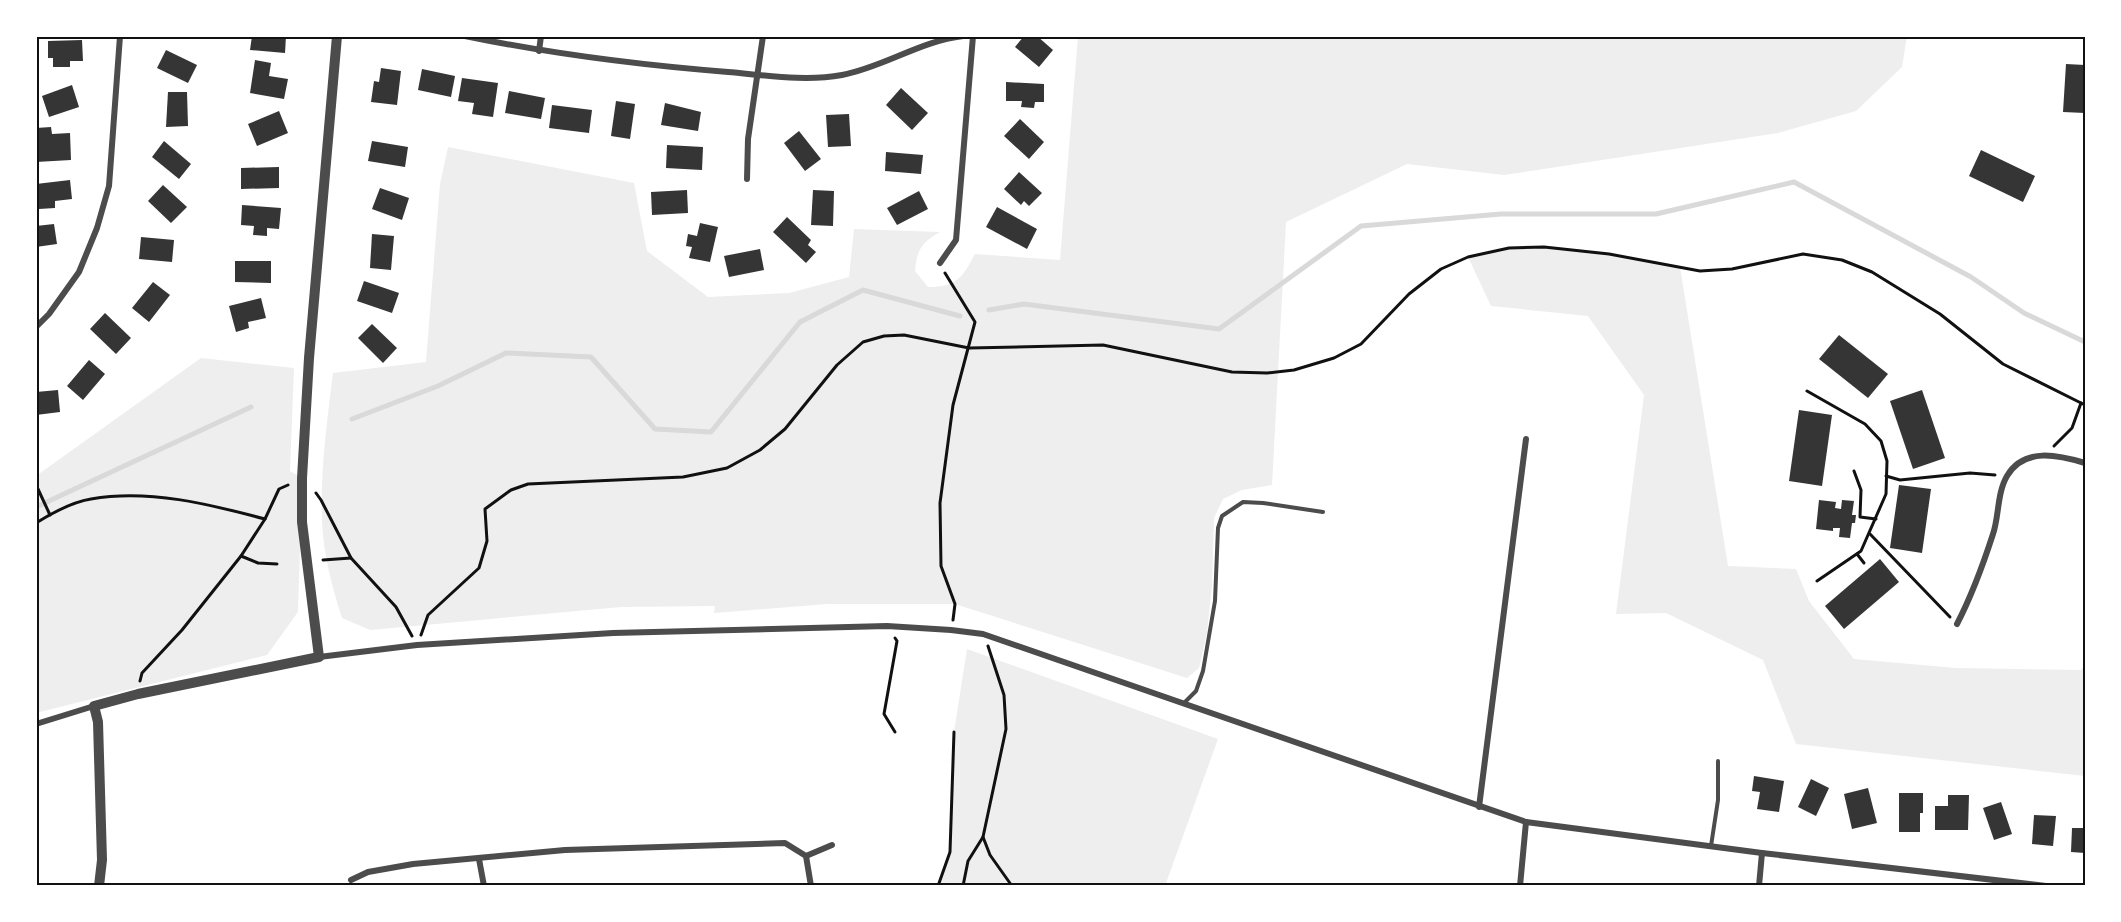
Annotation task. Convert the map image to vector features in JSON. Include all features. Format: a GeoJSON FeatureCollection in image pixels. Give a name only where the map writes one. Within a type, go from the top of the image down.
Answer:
{"type":"FeatureCollection","features":[{"type":"Feature","properties":{"kind":"street"},"geometry":{"type":"LineString","coordinates":[[36,327],[49,314],[79,272],[98,228],[109,186],[120,36]]}},
{"type":"Feature","properties":{"kind":"street"},"geometry":{"type":"LineString","coordinates":[[319,657],[303,534],[302,478],[309,358],[337,36]]}},
{"type":"Feature","properties":{"kind":"street"},"geometry":{"type":"LineString","coordinates":[[465,36],[539,51],[646,65],[801,77],[841,75],[877,64],[927,44],[963,36]]}},
{"type":"Feature","properties":{"kind":"street"},"geometry":{"type":"LineString","coordinates":[[539,51],[541,36]]}},
{"type":"Feature","properties":{"kind":"street"},"geometry":{"type":"LineString","coordinates":[[747,179],[748,139],[763,36]]}},
{"type":"Feature","properties":{"kind":"street"},"geometry":{"type":"LineString","coordinates":[[939,264],[956,240],[973,36]]}},
{"type":"Feature","properties":{"kind":"street"},"geometry":{"type":"LineString","coordinates":[[1479,807],[1526,439]]}},
{"type":"Feature","properties":{"kind":"street"},"geometry":{"type":"LineString","coordinates":[[1957,624],[1975,588],[1994,532],[2006,477],[2022,460],[2045,455],[2061,456],[2085,463]]}},
{"type":"Feature","properties":{"kind":"street"},"geometry":{"type":"LineString","coordinates":[[36,724],[138,694],[319,657],[417,645],[613,633],[887,626],[951,630],[983,634],[1526,822],[1762,853],[2046,886]]}},
{"type":"Feature","properties":{"kind":"street"},"geometry":{"type":"LineString","coordinates":[[94,706],[98,722],[102,860],[99,886]]}},
{"type":"Feature","properties":{"kind":"street"},"geometry":{"type":"LineString","coordinates":[[1520,886],[1526,822]]}},
{"type":"Feature","properties":{"kind":"street"},"geometry":{"type":"LineString","coordinates":[[351,880],[368,872],[413,864],[565,850],[785,843],[806,856],[811,886]]}},
{"type":"Feature","properties":{"kind":"street"},"geometry":{"type":"LineString","coordinates":[[806,856],[832,845]]}},
{"type":"Feature","properties":{"kind":"street"},"geometry":{"type":"LineString","coordinates":[[1759,886],[1762,853]]}},
{"type":"Feature","properties":{"kind":"street"},"geometry":{"type":"LineString","coordinates":[[479,859],[484,886]]}},
{"type":"Feature","properties":{"kind":"lane"},"geometry":{"type":"LineString","coordinates":[[1184,703],[1196,691],[1203,671],[1215,601],[1218,528],[1222,516],[1243,502],[1263,502],[1323,512]]}},
{"type":"Feature","properties":{"kind":"lane"},"geometry":{"type":"LineString","coordinates":[[1711,846],[1718,800],[1718,761]]}},
{"type":"Feature","properties":{"kind":"path"},"geometry":{"type":"LineString","coordinates":[[417,645],[428,615],[479,568],[487,541],[485,509],[511,490],[528,484],[683,477],[727,468],[760,450],[785,429],[837,365],[863,342],[884,336],[904,335],[969,348],[1102,345],[1232,372],[1267,373],[1294,370],[1335,358],[1361,344],[1409,294],[1441,269],[1468,257],[1509,248],[1544,247],[1609,254],[1700,271],[1732,269],[1803,254],[1842,260],[1872,272],[1940,314],[2002,364],[2083,404],[2072,428],[2045,455]]}},
{"type":"Feature","properties":{"kind":"path"},"geometry":{"type":"LineString","coordinates":[[939,264],[975,322],[953,405],[940,503],[941,566],[956,604],[951,630]]}},
{"type":"Feature","properties":{"kind":"path"},"geometry":{"type":"LineString","coordinates":[[1807,391],[1865,424],[1881,441],[1887,461],[1886,494],[1861,551],[1817,581]]}},
{"type":"Feature","properties":{"kind":"path"},"geometry":{"type":"LineString","coordinates":[[1854,471],[1861,490],[1860,517],[1876,519]]}},
{"type":"Feature","properties":{"kind":"path"},"geometry":{"type":"LineString","coordinates":[[1887,476],[1900,480],[1970,473],[2006,477]]}},
{"type":"Feature","properties":{"kind":"path"},"geometry":{"type":"LineString","coordinates":[[138,694],[142,673],[182,630],[241,556],[279,489],[302,478],[321,500],[351,558],[396,608],[417,645]]}},
{"type":"Feature","properties":{"kind":"path"},"geometry":{"type":"LineString","coordinates":[[38,489],[50,515]]}},
{"type":"Feature","properties":{"kind":"path"},"geometry":{"type":"LineString","coordinates":[[36,523],[89,499],[131,496],[203,503],[264,519]]}},
{"type":"Feature","properties":{"kind":"path"},"geometry":{"type":"LineString","coordinates":[[1870,534],[1957,624]]}},
{"type":"Feature","properties":{"kind":"path"},"geometry":{"type":"LineString","coordinates":[[1857,554],[1864,562]]}},
{"type":"Feature","properties":{"kind":"path"},"geometry":{"type":"LineString","coordinates":[[241,556],[258,563],[278,564]]}},
{"type":"Feature","properties":{"kind":"path"},"geometry":{"type":"LineString","coordinates":[[323,560],[351,558]]}},
{"type":"Feature","properties":{"kind":"path"},"geometry":{"type":"LineString","coordinates":[[887,626],[897,641],[884,714],[895,732]]}},
{"type":"Feature","properties":{"kind":"path"},"geometry":{"type":"LineString","coordinates":[[963,886],[968,861],[983,837],[1006,729],[1005,695],[983,634]]}},
{"type":"Feature","properties":{"kind":"path"},"geometry":{"type":"LineString","coordinates":[[938,886],[950,852],[954,732]]}},
{"type":"Feature","properties":{"kind":"path"},"geometry":{"type":"LineString","coordinates":[[983,837],[990,855],[1012,886]]}},
{"type":"Feature","properties":{"kind":"shaded area"},"geometry":{"type":"Polygon","coordinates":[[[1078,36],[1907,36],[1902,67],[1856,111],[1778,133],[1504,175],[1407,164],[1286,222],[1272,485],[1242,490],[1223,499],[1214,518],[1212,585],[1207,633],[1199,668],[1187,678],[955,604],[827,604],[714,613],[715,606],[621,607],[370,630],[342,618],[329,570],[322,520],[323,465],[333,373],[426,362],[440,184],[448,147],[634,183],[647,251],[708,297],[789,293],[849,277],[854,229],[940,232],[921,248],[915,271],[928,287],[938,287],[957,280],[975,254],[1060,260],[1078,36]]]}},
{"type":"Feature","properties":{"kind":"shaded area"},"geometry":{"type":"Polygon","coordinates":[[[1544,247],[1609,254],[1680,267],[1728,566],[1796,569],[1809,601],[1854,659],[1956,668],[2081,670],[2085,665],[2085,776],[1796,744],[1763,660],[1666,613],[1616,614],[1644,395],[1588,316],[1491,306],[1468,257],[1509,248],[1544,247]]]}},
{"type":"Feature","properties":{"kind":"shaded area"},"geometry":{"type":"Polygon","coordinates":[[[201,358],[294,368],[290,471],[302,478],[298,612],[267,655],[36,713],[36,476],[201,358]]]}},
{"type":"Feature","properties":{"kind":"shaded area"},"geometry":{"type":"Polygon","coordinates":[[[967,649],[1218,739],[1165,886],[938,886],[950,852],[954,732],[967,649]]]}},
{"type":"Feature","properties":{"kind":"building"},"geometry":{"type":"Polygon","coordinates":[[[252,36],[286,36],[285,53],[250,50],[252,36]]]}},
{"type":"Feature","properties":{"kind":"building"},"geometry":{"type":"Polygon","coordinates":[[[1024,36],[1037,36],[1053,50],[1039,67],[1015,47],[1024,36]]]}},
{"type":"Feature","properties":{"kind":"building"},"geometry":{"type":"Polygon","coordinates":[[[82,40],[83,61],[70,61],[70,67],[53,67],[53,58],[48,58],[48,41],[82,40]]]}},
{"type":"Feature","properties":{"kind":"building"},"geometry":{"type":"Polygon","coordinates":[[[166,50],[197,65],[188,83],[157,68],[166,50]]]}},
{"type":"Feature","properties":{"kind":"building"},"geometry":{"type":"Polygon","coordinates":[[[255,60],[271,63],[269,76],[288,79],[284,99],[250,93],[255,60]]]}},
{"type":"Feature","properties":{"kind":"building"},"geometry":{"type":"Polygon","coordinates":[[[2066,64],[2085,65],[2085,113],[2063,112],[2066,64]]]}},
{"type":"Feature","properties":{"kind":"building"},"geometry":{"type":"Polygon","coordinates":[[[381,68],[401,71],[397,105],[371,102],[374,81],[379,82],[381,68]]]}},
{"type":"Feature","properties":{"kind":"building"},"geometry":{"type":"Polygon","coordinates":[[[422,69],[455,76],[451,97],[418,90],[422,69]]]}},
{"type":"Feature","properties":{"kind":"building"},"geometry":{"type":"Polygon","coordinates":[[[462,78],[498,83],[493,117],[472,114],[474,103],[458,101],[462,78]]]}},
{"type":"Feature","properties":{"kind":"building"},"geometry":{"type":"Polygon","coordinates":[[[1006,82],[1044,84],[1044,102],[1035,102],[1034,108],[1021,107],[1022,101],[1006,101],[1006,82]]]}},
{"type":"Feature","properties":{"kind":"building"},"geometry":{"type":"Polygon","coordinates":[[[72,85],[79,107],[49,117],[42,96],[72,85]]]}},
{"type":"Feature","properties":{"kind":"building"},"geometry":{"type":"Polygon","coordinates":[[[901,88],[928,113],[912,130],[886,105],[901,88]]]}},
{"type":"Feature","properties":{"kind":"building"},"geometry":{"type":"Polygon","coordinates":[[[509,91],[545,98],[541,119],[505,113],[509,91]]]}},
{"type":"Feature","properties":{"kind":"building"},"geometry":{"type":"Polygon","coordinates":[[[168,92],[187,92],[188,126],[166,127],[168,92]]]}},
{"type":"Feature","properties":{"kind":"building"},"geometry":{"type":"Polygon","coordinates":[[[616,101],[635,104],[630,139],[611,136],[616,101]]]}},
{"type":"Feature","properties":{"kind":"building"},"geometry":{"type":"Polygon","coordinates":[[[665,103],[701,112],[698,131],[661,125],[665,103]]]}},
{"type":"Feature","properties":{"kind":"building"},"geometry":{"type":"Polygon","coordinates":[[[552,105],[592,110],[589,133],[549,128],[552,105]]]}},
{"type":"Feature","properties":{"kind":"building"},"geometry":{"type":"Polygon","coordinates":[[[279,111],[288,133],[257,146],[248,124],[279,111]]]}},
{"type":"Feature","properties":{"kind":"building"},"geometry":{"type":"Polygon","coordinates":[[[849,114],[851,146],[828,147],[826,115],[849,114]]]}},
{"type":"Feature","properties":{"kind":"building"},"geometry":{"type":"Polygon","coordinates":[[[1020,119],[1044,142],[1029,159],[1004,136],[1020,119]]]}},
{"type":"Feature","properties":{"kind":"building"},"geometry":{"type":"Polygon","coordinates":[[[51,127],[52,134],[70,133],[71,160],[36,162],[36,128],[51,127]]]}},
{"type":"Feature","properties":{"kind":"building"},"geometry":{"type":"Polygon","coordinates":[[[799,131],[821,159],[805,171],[784,143],[799,131]]]}},
{"type":"Feature","properties":{"kind":"building"},"geometry":{"type":"Polygon","coordinates":[[[164,141],[191,164],[179,179],[152,157],[164,141]]]}},
{"type":"Feature","properties":{"kind":"building"},"geometry":{"type":"Polygon","coordinates":[[[372,141],[408,147],[405,167],[368,161],[372,141]]]}},
{"type":"Feature","properties":{"kind":"building"},"geometry":{"type":"Polygon","coordinates":[[[667,145],[703,147],[702,170],[666,168],[667,145]]]}},
{"type":"Feature","properties":{"kind":"building"},"geometry":{"type":"Polygon","coordinates":[[[1981,150],[2035,176],[2023,202],[1969,176],[1981,150]]]}},
{"type":"Feature","properties":{"kind":"building"},"geometry":{"type":"Polygon","coordinates":[[[886,152],[923,155],[921,174],[885,171],[886,152]]]}},
{"type":"Feature","properties":{"kind":"building"},"geometry":{"type":"Polygon","coordinates":[[[279,167],[279,188],[241,189],[241,168],[279,167]]]}},
{"type":"Feature","properties":{"kind":"building"},"geometry":{"type":"Polygon","coordinates":[[[1019,172],[1042,193],[1029,206],[1024,201],[1021,205],[1004,189],[1019,172]]]}},
{"type":"Feature","properties":{"kind":"building"},"geometry":{"type":"Polygon","coordinates":[[[70,180],[72,199],[55,201],[55,208],[39,209],[36,184],[70,180]]]}},
{"type":"Feature","properties":{"kind":"building"},"geometry":{"type":"Polygon","coordinates":[[[163,185],[187,207],[171,223],[148,201],[163,185]]]}},
{"type":"Feature","properties":{"kind":"building"},"geometry":{"type":"Polygon","coordinates":[[[380,188],[409,198],[402,220],[372,209],[380,188]]]}},
{"type":"Feature","properties":{"kind":"building"},"geometry":{"type":"Polygon","coordinates":[[[687,190],[688,213],[652,215],[651,192],[687,190]]]}},
{"type":"Feature","properties":{"kind":"building"},"geometry":{"type":"Polygon","coordinates":[[[813,190],[834,191],[833,226],[811,225],[813,190]]]}},
{"type":"Feature","properties":{"kind":"building"},"geometry":{"type":"Polygon","coordinates":[[[919,191],[928,209],[897,225],[887,208],[919,191]]]}},
{"type":"Feature","properties":{"kind":"building"},"geometry":{"type":"Polygon","coordinates":[[[242,205],[281,208],[279,229],[267,228],[267,236],[253,235],[254,226],[241,225],[242,205]]]}},
{"type":"Feature","properties":{"kind":"building"},"geometry":{"type":"Polygon","coordinates":[[[997,207],[1037,229],[1027,249],[986,227],[997,207]]]}},
{"type":"Feature","properties":{"kind":"building"},"geometry":{"type":"Polygon","coordinates":[[[787,217],[811,240],[808,245],[816,252],[806,263],[773,232],[787,217]]]}},
{"type":"Feature","properties":{"kind":"building"},"geometry":{"type":"Polygon","coordinates":[[[700,223],[718,227],[710,262],[689,258],[692,247],[686,246],[688,234],[697,236],[700,223]]]}},
{"type":"Feature","properties":{"kind":"building"},"geometry":{"type":"Polygon","coordinates":[[[54,224],[57,244],[36,247],[36,226],[54,224]]]}},
{"type":"Feature","properties":{"kind":"building"},"geometry":{"type":"Polygon","coordinates":[[[372,234],[394,236],[391,270],[370,268],[372,234]]]}},
{"type":"Feature","properties":{"kind":"building"},"geometry":{"type":"Polygon","coordinates":[[[141,237],[174,240],[172,262],[139,259],[141,237]]]}},
{"type":"Feature","properties":{"kind":"building"},"geometry":{"type":"Polygon","coordinates":[[[760,249],[764,270],[729,277],[724,256],[760,249]]]}},
{"type":"Feature","properties":{"kind":"building"},"geometry":{"type":"Polygon","coordinates":[[[235,261],[271,261],[271,283],[235,282],[235,261]]]}},
{"type":"Feature","properties":{"kind":"building"},"geometry":{"type":"Polygon","coordinates":[[[364,281],[399,293],[392,313],[357,301],[364,281]]]}},
{"type":"Feature","properties":{"kind":"building"},"geometry":{"type":"Polygon","coordinates":[[[153,282],[170,295],[149,322],[132,308],[153,282]]]}},
{"type":"Feature","properties":{"kind":"building"},"geometry":{"type":"Polygon","coordinates":[[[261,298],[266,318],[248,322],[249,328],[236,332],[229,306],[261,298]]]}},
{"type":"Feature","properties":{"kind":"building"},"geometry":{"type":"Polygon","coordinates":[[[105,313],[131,338],[116,354],[90,329],[105,313]]]}},
{"type":"Feature","properties":{"kind":"building"},"geometry":{"type":"Polygon","coordinates":[[[372,324],[397,348],[383,363],[358,338],[372,324]]]}},
{"type":"Feature","properties":{"kind":"building"},"geometry":{"type":"Polygon","coordinates":[[[1839,335],[1888,374],[1868,398],[1819,359],[1839,335]]]}},
{"type":"Feature","properties":{"kind":"building"},"geometry":{"type":"Polygon","coordinates":[[[89,360],[105,374],[83,400],[67,386],[89,360]]]}},
{"type":"Feature","properties":{"kind":"building"},"geometry":{"type":"Polygon","coordinates":[[[58,390],[60,412],[36,415],[36,392],[58,390]]]}},
{"type":"Feature","properties":{"kind":"building"},"geometry":{"type":"Polygon","coordinates":[[[1922,390],[1945,458],[1913,469],[1890,401],[1922,390]]]}},
{"type":"Feature","properties":{"kind":"building"},"geometry":{"type":"Polygon","coordinates":[[[1799,410],[1832,415],[1822,486],[1789,481],[1799,410]]]}},
{"type":"Feature","properties":{"kind":"building"},"geometry":{"type":"Polygon","coordinates":[[[1899,485],[1931,489],[1922,553],[1890,548],[1899,485]]]}},
{"type":"Feature","properties":{"kind":"building"},"geometry":{"type":"Polygon","coordinates":[[[1819,500],[1836,502],[1835,508],[1841,509],[1842,500],[1854,501],[1852,515],[1856,515],[1855,523],[1852,523],[1850,538],[1839,537],[1840,528],[1833,528],[1833,531],[1816,529],[1819,500]]]}},
{"type":"Feature","properties":{"kind":"building"},"geometry":{"type":"Polygon","coordinates":[[[1880,559],[1899,582],[1844,629],[1825,606],[1880,559]]]}},
{"type":"Feature","properties":{"kind":"building"},"geometry":{"type":"Polygon","coordinates":[[[1754,776],[1784,781],[1779,812],[1757,809],[1760,792],[1752,791],[1754,776]]]}},
{"type":"Feature","properties":{"kind":"building"},"geometry":{"type":"Polygon","coordinates":[[[1811,779],[1829,788],[1816,816],[1798,807],[1811,779]]]}},
{"type":"Feature","properties":{"kind":"building"},"geometry":{"type":"Polygon","coordinates":[[[1868,788],[1877,823],[1852,829],[1844,794],[1868,788]]]}},
{"type":"Feature","properties":{"kind":"building"},"geometry":{"type":"Polygon","coordinates":[[[1899,793],[1923,793],[1920,832],[1899,832],[1899,793]]]}},
{"type":"Feature","properties":{"kind":"building"},"geometry":{"type":"Polygon","coordinates":[[[1948,795],[1969,795],[1968,830],[1935,830],[1935,806],[1948,806],[1948,795]]]}},
{"type":"Feature","properties":{"kind":"building"},"geometry":{"type":"Polygon","coordinates":[[[2001,802],[2012,834],[1994,840],[1983,808],[2001,802]]]}},
{"type":"Feature","properties":{"kind":"building"},"geometry":{"type":"Polygon","coordinates":[[[2034,815],[2056,816],[2053,846],[2032,844],[2034,815]]]}},
{"type":"Feature","properties":{"kind":"building"},"geometry":{"type":"Polygon","coordinates":[[[2072,828],[2085,828],[2085,853],[2071,852],[2072,828]]]}},
{"type":"Feature","properties":{"kind":"waterway"},"geometry":{"type":"LineString","coordinates":[[989,310],[1024,304],[1219,329],[1361,226],[1501,214],[1656,214],[1794,182],[1971,277],[2024,313],[2085,342]]}},
{"type":"Feature","properties":{"kind":"waterway"},"geometry":{"type":"LineString","coordinates":[[352,419],[438,386],[506,353],[591,357],[655,429],[711,432],[800,322],[863,290],[960,316]]}},
{"type":"Feature","properties":{"kind":"waterway"},"geometry":{"type":"LineString","coordinates":[[36,507],[251,407]]}}]}
